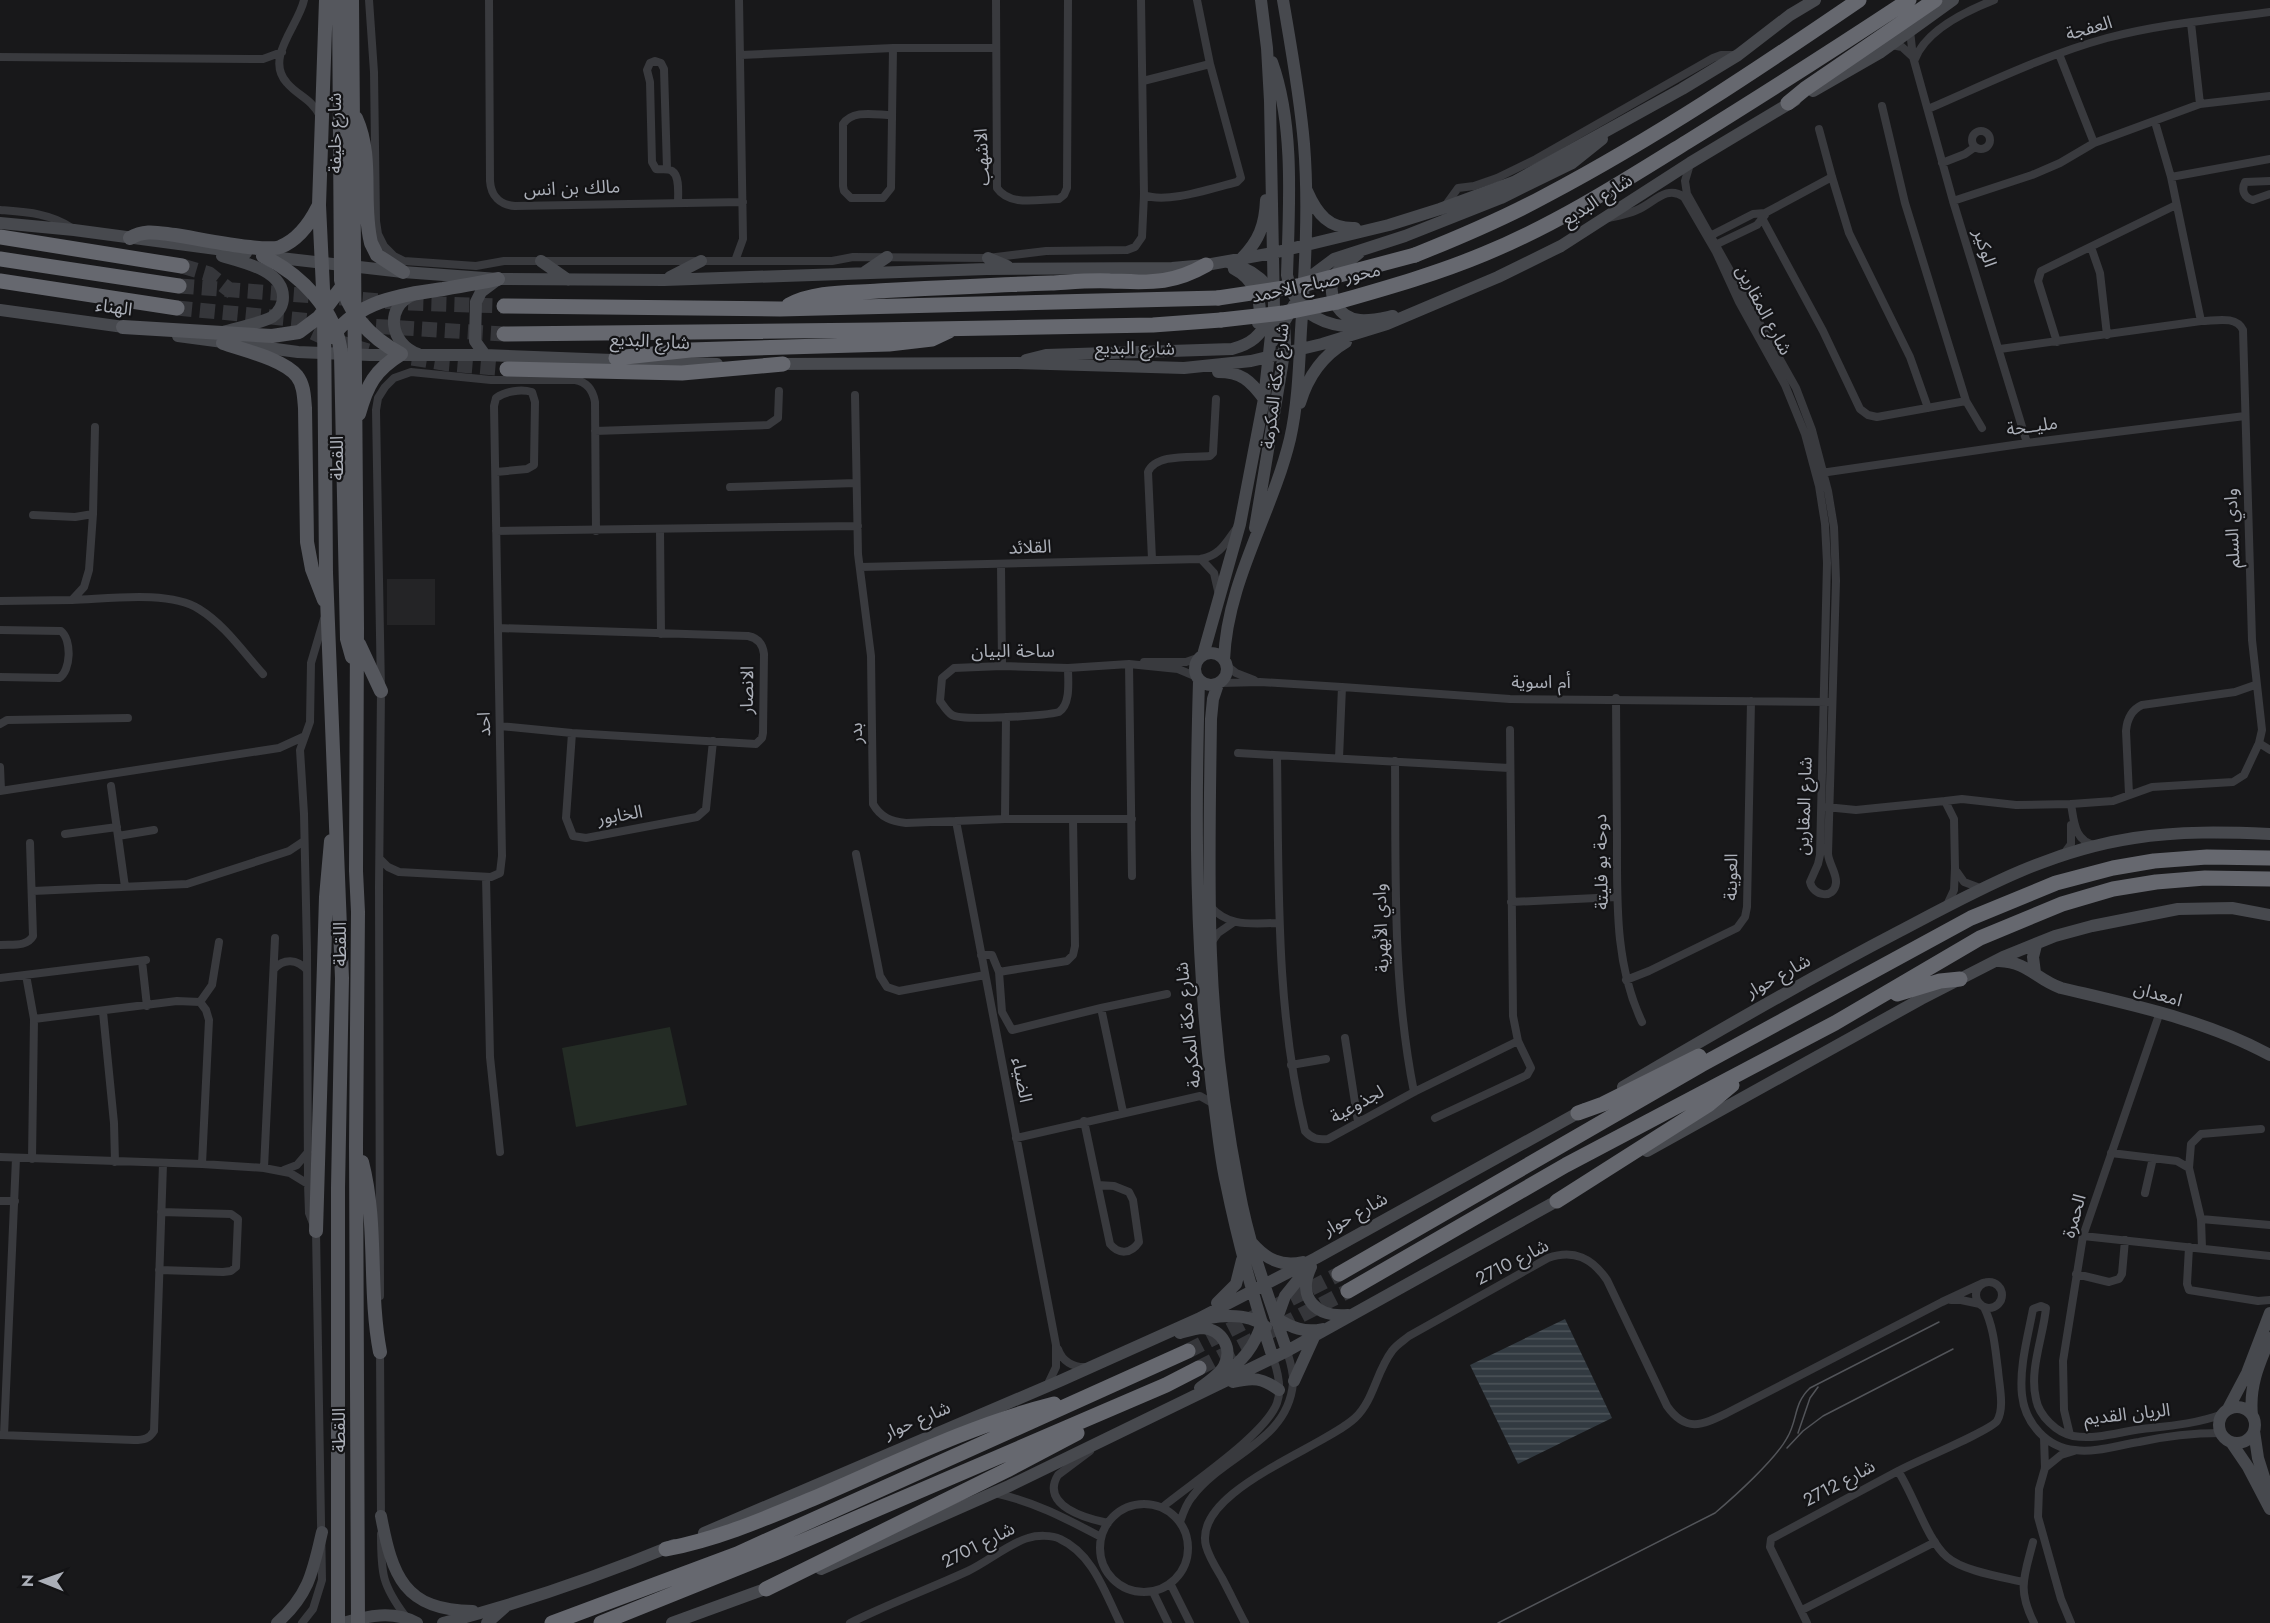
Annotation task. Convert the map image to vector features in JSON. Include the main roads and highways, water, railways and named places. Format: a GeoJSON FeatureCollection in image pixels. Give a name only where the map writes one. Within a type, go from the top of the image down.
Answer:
{"type":"FeatureCollection","features":[{"type":"Feature","properties":{"kind":"highway","name":"شارع البديع"},"geometry":{"type":"LineString","coordinates":[[504,306],[780,309],[1218,298],[1298,286],[1415,255],[1527,205],[1618,156],[1859,0]]}},
{"type":"Feature","properties":{"kind":"highway","name":"شارع البديع"},"geometry":{"type":"LineString","coordinates":[[1418,278],[1483,254],[1573,210],[1812,64],[1909,0]]}},
{"type":"Feature","properties":{"kind":"highway"},"geometry":{"type":"LineString","coordinates":[[1788,103],[1804,89],[1935,0]]}},
{"type":"Feature","properties":{"kind":"highway"},"geometry":{"type":"LineString","coordinates":[[0,237],[182,266]]}},
{"type":"Feature","properties":{"kind":"highway","name":"الهناء"},"geometry":{"type":"LineString","coordinates":[[0,259],[179,286]]}},
{"type":"Feature","properties":{"kind":"highway"},"geometry":{"type":"LineString","coordinates":[[780,309],[808,298],[836,294],[980,285],[1109,281],[1157,282],[1185,276],[1206,265]]}},
{"type":"Feature","properties":{"kind":"highway","name":"محور صباح الاحمد"},"geometry":{"type":"LineString","coordinates":[[1221,320],[1308,308],[1418,278]]}},
{"type":"Feature","properties":{"kind":"highway","name":"الهناء"},"geometry":{"type":"LineString","coordinates":[[0,281],[177,308]]}},
{"type":"Feature","properties":{"kind":"highway","name":"شارع البديع"},"geometry":{"type":"LineString","coordinates":[[504,334],[952,329],[1153,325],[1221,320]]}},
{"type":"Feature","properties":{"kind":"highway"},"geometry":{"type":"LineString","coordinates":[[616,358],[690,350],[895,344],[932,339],[952,329]]}},
{"type":"Feature","properties":{"kind":"highway"},"geometry":{"type":"LineString","coordinates":[[507,369],[682,373],[783,364]]}},
{"type":"Feature","properties":{"kind":"highway"},"geometry":{"type":"LineString","coordinates":[[1339,1274],[1755,1036],[1971,918],[2056,883],[2113,868],[2154,861],[2207,857],[2270,858]]}},
{"type":"Feature","properties":{"kind":"highway"},"geometry":{"type":"LineString","coordinates":[[1348,1291],[1566,1165],[1654,1120],[1874,1000],[1980,938],[2062,904],[2113,890],[2156,882],[2205,878],[2270,879]]}},
{"type":"Feature","properties":{"kind":"highway"},"geometry":{"type":"LineString","coordinates":[[1874,1000],[1940,981],[1960,979]]}},
{"type":"Feature","properties":{"kind":"highway"},"geometry":{"type":"LineString","coordinates":[[1578,1113],[1603,1104],[1714,1049],[1755,1036]]}},
{"type":"Feature","properties":{"kind":"highway"},"geometry":{"type":"LineString","coordinates":[[1557,1201],[1708,1105],[1766,1059]]}},
{"type":"Feature","properties":{"kind":"highway"},"geometry":{"type":"LineString","coordinates":[[552,1623],[737,1554],[1188,1351]]}},
{"type":"Feature","properties":{"kind":"highway"},"geometry":{"type":"LineString","coordinates":[[766,1589],[1007,1470],[1199,1368]]}},
{"type":"Feature","properties":{"kind":"highway"},"geometry":{"type":"LineString","coordinates":[[601,1623],[775,1553],[1166,1385]]}},
{"type":"Feature","properties":{"kind":"highway"},"geometry":{"type":"LineString","coordinates":[[666,1549],[694,1544],[750,1525],[1027,1411],[1094,1394]]}},
{"type":"Feature","properties":{"kind":"main road","name":"شارع خليفة"},"geometry":{"type":"LineString","coordinates":[[321,262],[320,117],[326,0]]}},
{"type":"Feature","properties":{"kind":"main road"},"geometry":{"type":"LineString","coordinates":[[339,0],[339,264],[342,287],[354,314],[378,340],[401,354],[386,363],[376,374],[362,404],[355,427]]}},
{"type":"Feature","properties":{"kind":"main road","name":"شارع خليفة"},"geometry":{"type":"LineString","coordinates":[[352,0],[354,266]]}},
{"type":"Feature","properties":{"kind":"main road","name":"شارع مكة المكرمة"},"geometry":{"type":"LineString","coordinates":[[1201,656],[1240,524],[1264,399],[1275,300],[1267,48],[1261,0]]}},
{"type":"Feature","properties":{"kind":"main road","name":"شارع مكة المكرمة"},"geometry":{"type":"LineString","coordinates":[[1226,663],[1228,618],[1254,538],[1272,499],[1290,436],[1300,348],[1299,304],[1304,288],[1306,250],[1305,188],[1301,120],[1283,0]]}},
{"type":"Feature","properties":{"kind":"main road"},"geometry":{"type":"LineString","coordinates":[[0,222],[262,256],[403,272],[498,279],[664,280],[1011,268],[1172,268],[1206,265],[1287,249],[1306,250],[1440,209],[1533,173],[1738,55],[1790,15],[1815,0]]}},
{"type":"Feature","properties":{"kind":"main road","name":"شارع البديع"},"geometry":{"type":"LineString","coordinates":[[222,337],[324,353],[485,354],[616,358],[661,363],[1017,363],[1136,368],[1205,367],[1269,352],[1284,353],[1356,335],[1387,324],[1541,256],[1580,236],[1690,163],[1788,103],[1860,65],[1953,0]]}},
{"type":"Feature","properties":{"kind":"main road"},"geometry":{"type":"LineString","coordinates":[[1267,48],[1277,77],[1287,138],[1289,284],[1299,304],[1319,319],[1340,326],[1387,324]]}},
{"type":"Feature","properties":{"kind":"main road"},"geometry":{"type":"LineString","coordinates":[[352,111],[360,127],[365,146],[371,243],[377,255],[403,272]]}},
{"type":"Feature","properties":{"kind":"main road"},"geometry":{"type":"LineString","coordinates":[[1304,288],[1323,266],[1334,259],[1437,224],[1511,193],[1572,163],[1596,145],[1615,126]]}},
{"type":"Feature","properties":{"kind":"main road"},"geometry":{"type":"LineString","coordinates":[[1240,260],[1254,246],[1262,232],[1265,214],[1266,150],[1271,137]]}},
{"type":"Feature","properties":{"kind":"main road"},"geometry":{"type":"LineString","coordinates":[[1305,188],[1319,214],[1327,222],[1348,228],[1380,227]]}},
{"type":"Feature","properties":{"kind":"main road"},"geometry":{"type":"LineString","coordinates":[[130,238],[147,231],[255,247],[278,248],[305,227],[319,205]]}},
{"type":"Feature","properties":{"kind":"main road"},"geometry":{"type":"LineString","coordinates":[[193,247],[250,265],[269,274],[280,286],[282,303],[272,316],[222,337]]}},
{"type":"Feature","properties":{"kind":"main road"},"geometry":{"type":"LineString","coordinates":[[1367,247],[1341,267],[1334,277],[1332,289],[1334,300],[1340,310],[1349,317],[1360,320],[1412,313]]}},
{"type":"Feature","properties":{"kind":"main road"},"geometry":{"type":"LineString","coordinates":[[1017,363],[1046,355],[1210,351],[1250,344],[1257,337],[1275,300],[1289,284],[1306,250]]}},
{"type":"Feature","properties":{"kind":"main road"},"geometry":{"type":"LineString","coordinates":[[262,256],[276,262],[300,280],[324,310],[348,354],[347,639],[356,674]]}},
{"type":"Feature","properties":{"kind":"main road"},"geometry":{"type":"LineString","coordinates":[[864,273],[887,257]]}},
{"type":"Feature","properties":{"kind":"main road"},"geometry":{"type":"LineString","coordinates":[[988,258],[1011,268]]}},
{"type":"Feature","properties":{"kind":"main road"},"geometry":{"type":"LineString","coordinates":[[542,261],[568,280]]}},
{"type":"Feature","properties":{"kind":"main road"},"geometry":{"type":"LineString","coordinates":[[664,280],[701,261]]}},
{"type":"Feature","properties":{"kind":"main road","name":"اللقطة"},"geometry":{"type":"LineString","coordinates":[[321,262],[324,310],[331,741],[342,978],[338,1188],[340,1623]]}},
{"type":"Feature","properties":{"kind":"main road"},"geometry":{"type":"LineString","coordinates":[[1225,262],[1242,266],[1254,273],[1275,300],[1284,321],[1284,353],[1254,538]]}},
{"type":"Feature","properties":{"kind":"main road"},"geometry":{"type":"LineString","coordinates":[[1206,265],[1217,265],[1238,271],[1253,286],[1258,297],[1259,318],[1256,329],[1243,346]]}},
{"type":"Feature","properties":{"kind":"main road"},"geometry":{"type":"LineString","coordinates":[[123,327],[222,337],[272,336],[299,332],[313,323],[324,310],[342,287],[354,266]]}},
{"type":"Feature","properties":{"kind":"main road","name":"اللقطة"},"geometry":{"type":"LineString","coordinates":[[354,266],[354,314],[348,354],[355,427],[357,641],[358,1621]]}},
{"type":"Feature","properties":{"kind":"main road"},"geometry":{"type":"LineString","coordinates":[[324,353],[337,331],[354,314],[386,299],[498,279]]}},
{"type":"Feature","properties":{"kind":"main road"},"geometry":{"type":"LineString","coordinates":[[485,354],[475,341],[476,302],[481,292],[498,279]]}},
{"type":"Feature","properties":{"kind":"main road"},"geometry":{"type":"LineString","coordinates":[[420,292],[400,303],[393,324],[395,334],[401,344],[421,355]]}},
{"type":"Feature","properties":{"kind":"main road"},"geometry":{"type":"LineString","coordinates":[[1269,352],[1284,321],[1299,304]]}},
{"type":"Feature","properties":{"kind":"main road","name":"الهناء"},"geometry":{"type":"LineString","coordinates":[[0,310],[123,327]]}},
{"type":"Feature","properties":{"kind":"main road"},"geometry":{"type":"LineString","coordinates":[[1290,436],[1300,400],[1319,364],[1327,355],[1356,335]]}},
{"type":"Feature","properties":{"kind":"main road"},"geometry":{"type":"LineString","coordinates":[[222,337],[286,367],[297,376],[302,386],[305,408],[308,549],[316,583],[328,607]]}},
{"type":"Feature","properties":{"kind":"main road"},"geometry":{"type":"LineString","coordinates":[[1136,368],[1155,373],[1234,372],[1246,379],[1264,399]]}},
{"type":"Feature","properties":{"kind":"main road"},"geometry":{"type":"LineString","coordinates":[[357,641],[381,691]]}},
{"type":"Feature","properties":{"kind":"main road"},"geometry":{"type":"LineString","coordinates":[[1214,653],[1226,663],[1227,672],[1219,684],[1208,686],[1198,679],[1195,666],[1201,656],[1214,653]]}},
{"type":"Feature","properties":{"kind":"main road","name":"شارع مكة المكرمة"},"geometry":{"type":"LineString","coordinates":[[1198,679],[1198,948],[1211,1079],[1225,1181],[1251,1291],[1273,1358]]}},
{"type":"Feature","properties":{"kind":"main road","name":"شارع مكة المكرمة"},"geometry":{"type":"LineString","coordinates":[[1219,684],[1211,719],[1210,906],[1222,1078],[1239,1191],[1251,1242],[1263,1285],[1287,1351]]}},
{"type":"Feature","properties":{"kind":"main road"},"geometry":{"type":"LineString","coordinates":[[316,1231],[326,881],[336,812]]}},
{"type":"Feature","properties":{"kind":"main road","name":"شارع حوار"},"geometry":{"type":"LineString","coordinates":[[443,1623],[487,1617],[506,1606],[666,1549],[1159,1338],[1316,1258],[1578,1113],[1774,1000],[1980,888],[2061,857],[2134,838],[2236,832],[2270,834]]}},
{"type":"Feature","properties":{"kind":"main road"},"geometry":{"type":"LineString","coordinates":[[672,1623],[838,1562],[995,1493],[1287,1351],[1996,961],[2055,936],[2092,926],[2178,909],[2232,908],[2270,915]]}},
{"type":"Feature","properties":{"kind":"main road"},"geometry":{"type":"LineString","coordinates":[[2035,973],[2033,957],[2036,945]]}},
{"type":"Feature","properties":{"kind":"main road","name":"امعدان"},"geometry":{"type":"LineString","coordinates":[[1996,961],[2019,963],[2048,983],[2061,988],[2160,1012],[2204,1026],[2270,1055]]}},
{"type":"Feature","properties":{"kind":"main road"},"geometry":{"type":"LineString","coordinates":[[308,1147],[319,1115]]}},
{"type":"Feature","properties":{"kind":"main road"},"geometry":{"type":"LineString","coordinates":[[356,1146],[368,1191],[374,1312],[380,1352]]}},
{"type":"Feature","properties":{"kind":"main road"},"geometry":{"type":"LineString","coordinates":[[1251,1242],[1262,1254],[1274,1261],[1296,1263],[1316,1258]]}},
{"type":"Feature","properties":{"kind":"main road"},"geometry":{"type":"LineString","coordinates":[[1198,1319],[1230,1293],[1236,1284],[1243,1257]]}},
{"type":"Feature","properties":{"kind":"main road"},"geometry":{"type":"LineString","coordinates":[[1316,1258],[1306,1283],[1310,1301],[1325,1314],[1334,1316],[1354,1314]]}},
{"type":"Feature","properties":{"kind":"main road"},"geometry":{"type":"LineString","coordinates":[[1273,1358],[1276,1318],[1285,1296],[1316,1258]]}},
{"type":"Feature","properties":{"kind":"main road"},"geometry":{"type":"LineString","coordinates":[[1182,1401],[1238,1365],[1252,1347],[1262,1323],[1263,1285]]}},
{"type":"Feature","properties":{"kind":"main road"},"geometry":{"type":"LineString","coordinates":[[1251,1291],[1276,1318],[1296,1329],[1314,1331],[1330,1328]]}},
{"type":"Feature","properties":{"kind":"main road"},"geometry":{"type":"LineString","coordinates":[[2269,1315],[2247,1373],[2219,1423],[2221,1433],[2231,1442],[2248,1467],[2270,1509]]}},
{"type":"Feature","properties":{"kind":"main road"},"geometry":{"type":"LineString","coordinates":[[1198,1319],[1225,1316],[1246,1318],[1262,1323],[1274,1333],[1287,1351]]}},
{"type":"Feature","properties":{"kind":"main road"},"geometry":{"type":"LineString","coordinates":[[1159,1338],[1202,1328],[1213,1330],[1226,1342],[1228,1354],[1224,1368],[1182,1401]]}},
{"type":"Feature","properties":{"kind":"main road"},"geometry":{"type":"LineString","coordinates":[[1294,1381],[1314,1337]]}},
{"type":"Feature","properties":{"kind":"main road"},"geometry":{"type":"LineString","coordinates":[[2270,1338],[2253,1383],[2250,1401],[2255,1422],[2258,1458],[2270,1496]]}},
{"type":"Feature","properties":{"kind":"main road"},"geometry":{"type":"LineString","coordinates":[[1215,1386],[1247,1379],[1261,1379],[1279,1390]]}},
{"type":"Feature","properties":{"kind":"main road"},"geometry":{"type":"LineString","coordinates":[[2225,1412],[2241,1407],[2252,1414]]}},
{"type":"Feature","properties":{"kind":"main road"},"geometry":{"type":"LineString","coordinates":[[2231,1442],[2247,1440],[2254,1431]]}},
{"type":"Feature","properties":{"kind":"main road"},"geometry":{"type":"LineString","coordinates":[[381,1516],[392,1564],[400,1580],[409,1590],[432,1606],[487,1617]]}},
{"type":"Feature","properties":{"kind":"main road"},"geometry":{"type":"LineString","coordinates":[[277,1623],[295,1606],[309,1584],[322,1532]]}},
{"type":"Feature","properties":{"kind":"main road"},"geometry":{"type":"LineString","coordinates":[[340,1623],[390,1615],[411,1620]]}},
{"type":"Feature","properties":{"kind":"tunnel"},"geometry":{"type":"LineString","coordinates":[[182,266],[209,274],[232,292]]}},
{"type":"Feature","properties":{"kind":"tunnel"},"geometry":{"type":"LineString","coordinates":[[179,286],[410,303],[504,306]]}},
{"type":"Feature","properties":{"kind":"tunnel"},"geometry":{"type":"LineString","coordinates":[[177,308],[323,322]]}},
{"type":"Feature","properties":{"kind":"tunnel"},"geometry":{"type":"LineString","coordinates":[[292,323],[325,338],[368,351]]}},
{"type":"Feature","properties":{"kind":"tunnel"},"geometry":{"type":"LineString","coordinates":[[353,325],[504,334]]}},
{"type":"Feature","properties":{"kind":"tunnel"},"geometry":{"type":"LineString","coordinates":[[412,358],[507,369]]}},
{"type":"Feature","properties":{"kind":"tunnel"},"geometry":{"type":"LineString","coordinates":[[1188,1351],[1339,1274]]}},
{"type":"Feature","properties":{"kind":"tunnel"},"geometry":{"type":"LineString","coordinates":[[1199,1368],[1348,1291]]}},
{"type":"Feature","properties":{"kind":"tram line"},"geometry":{"type":"LineString","coordinates":[[1498,1623],[1715,1513],[1774,1457],[1790,1431],[1801,1400],[1810,1388],[1939,1322]]}},
{"type":"Feature","properties":{"kind":"tram line"},"geometry":{"type":"LineString","coordinates":[[1787,1448],[1803,1431],[1823,1416],[1953,1349]]}},
{"type":"Feature","properties":{"kind":"tram line"},"geometry":{"type":"LineString","coordinates":[[1798,1433],[1810,1398],[1818,1387]]}}]}
